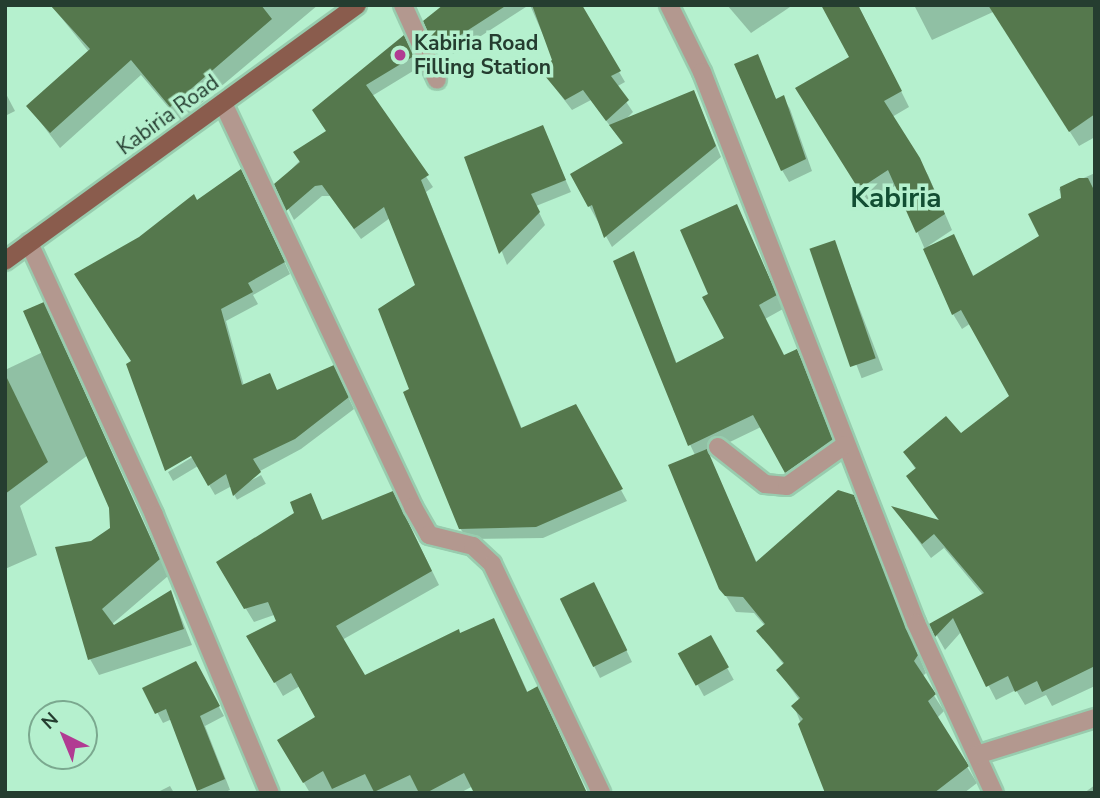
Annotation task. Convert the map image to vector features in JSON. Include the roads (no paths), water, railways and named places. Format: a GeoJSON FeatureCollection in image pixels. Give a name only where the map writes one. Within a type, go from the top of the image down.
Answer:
{"type":"FeatureCollection","features":[{"type":"Feature","properties":{"kind":"main road","name":"Kabiria Road"},"geometry":{"type":"LineString","coordinates":[[5,261],[357,5]]}},
{"type":"Feature","properties":{"kind":"street"},"geometry":{"type":"LineString","coordinates":[[404,5],[437,80]]}},
{"type":"Feature","properties":{"kind":"street"},"geometry":{"type":"LineString","coordinates":[[669,5],[702,72],[916,623],[994,793]]}},
{"type":"Feature","properties":{"kind":"street"},"geometry":{"type":"LineString","coordinates":[[223,103],[413,507],[429,535],[473,546],[492,564],[601,793]]}},
{"type":"Feature","properties":{"kind":"street"},"geometry":{"type":"LineString","coordinates":[[29,243],[154,515],[270,793]]}},
{"type":"Feature","properties":{"kind":"street"},"geometry":{"type":"LineString","coordinates":[[718,447],[765,484],[787,486],[845,445]]}},
{"type":"Feature","properties":{"kind":"street"},"geometry":{"type":"LineString","coordinates":[[976,755],[1095,718]]}},
{"type":"Feature","properties":{"kind":"place","name":"Kabiria Road Filling Station"},"geometry":{"type":"Point","coordinates":[400,55]}},
{"type":"Feature","properties":{"kind":"district","name":"Kabiria"},"geometry":{"type":"Point","coordinates":[896,198]}}]}
